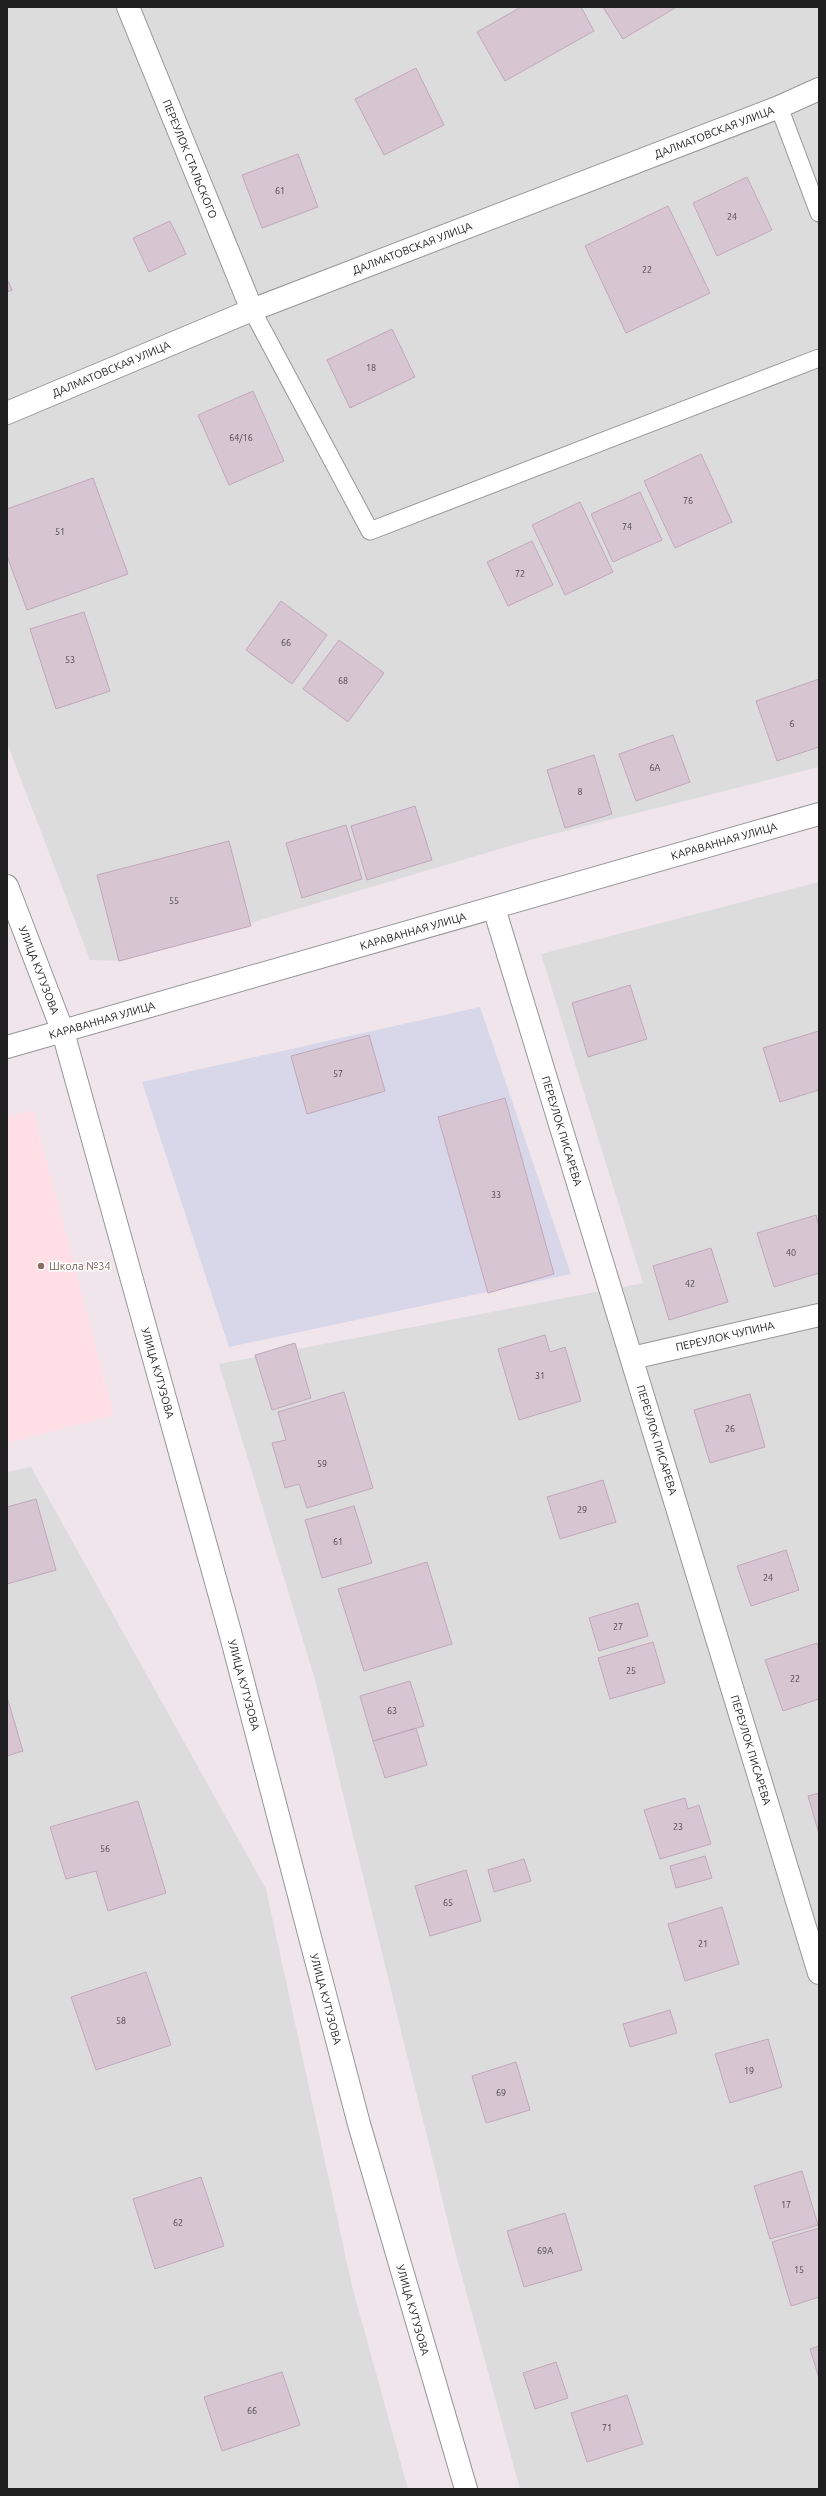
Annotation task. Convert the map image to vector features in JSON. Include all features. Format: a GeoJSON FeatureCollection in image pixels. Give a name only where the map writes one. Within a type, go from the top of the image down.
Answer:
{"type":"FeatureCollection","features":[{"type":"Feature","properties":{"kind":"street","name":"ПЕРЕУЛОК СТАЛЬСКОГО"},"geometry":{"type":"LineString","coordinates":[[128,7],[252,310]]}},
{"type":"Feature","properties":{"kind":"street","name":"ДАЛМАТОВСКАЯ УЛИЦА"},"geometry":{"type":"LineString","coordinates":[[7,413],[252,310],[779,107],[819,89]]}},
{"type":"Feature","properties":{"kind":"street","name":"КАРАВАННАЯ УЛИЦА"},"geometry":{"type":"LineString","coordinates":[[7,1047],[819,814]]}},
{"type":"Feature","properties":{"kind":"street","name":"УЛИЦА КУТУЗОВА"},"geometry":{"type":"LineString","coordinates":[[7,886],[63,1032],[232,1640],[359,2124],[466,2489]]}},
{"type":"Feature","properties":{"kind":"street","name":"ПЕРЕУЛОК ПИСАРЕВА"},"geometry":{"type":"LineString","coordinates":[[494,908],[819,1973]]}},
{"type":"Feature","properties":{"kind":"street","name":"ПЕРЕУЛОК ЧУПИНА"},"geometry":{"type":"LineString","coordinates":[[632,1358],[819,1315]]}},
{"type":"Feature","properties":{"kind":"lane"},"geometry":{"type":"LineString","coordinates":[[779,107],[819,213]]}},
{"type":"Feature","properties":{"kind":"lane"},"geometry":{"type":"LineString","coordinates":[[252,310],[370,531],[819,358]]}},
{"type":"Feature","properties":{"kind":"shaded area"},"geometry":{"type":"Polygon","coordinates":[[[7,7],[819,7],[819,767],[530,840],[122,961],[90,960],[7,743],[7,7]]]}},
{"type":"Feature","properties":{"kind":"shaded area"},"geometry":{"type":"Polygon","coordinates":[[[819,882],[819,2489],[520,2489],[456,2255],[315,1680],[219,1364],[643,1283],[541,954],[819,882]]]}},
{"type":"Feature","properties":{"kind":"shaded area"},"geometry":{"type":"Polygon","coordinates":[[[480,1007],[571,1274],[229,1347],[142,1082],[480,1007]]]}},
{"type":"Feature","properties":{"kind":"shaded area","name":"Школа №34"},"geometry":{"type":"Polygon","coordinates":[[[33,1110],[114,1415],[7,1443],[7,1117],[33,1110]]]}},
{"type":"Feature","properties":{"kind":"shaded area"},"geometry":{"type":"Polygon","coordinates":[[[31,1467],[266,1889],[352,2286],[408,2489],[7,2489],[7,1472],[31,1467]]]}},
{"type":"Feature","properties":{"kind":"building"},"geometry":{"type":"Polygon","coordinates":[[[521,7],[581,7],[594,31],[505,81],[477,32],[521,7]]]}},
{"type":"Feature","properties":{"kind":"building"},"geometry":{"type":"Polygon","coordinates":[[[603,7],[674,7],[675,8],[623,39],[603,7]]]}},
{"type":"Feature","properties":{"kind":"building"},"geometry":{"type":"Polygon","coordinates":[[[416,68],[444,125],[384,155],[355,99],[416,68]]]}},
{"type":"Feature","properties":{"kind":"building"},"geometry":{"type":"Polygon","coordinates":[[[298,154],[318,207],[262,228],[242,175],[298,154]]]}},
{"type":"Feature","properties":{"kind":"building"},"geometry":{"type":"Polygon","coordinates":[[[747,177],[772,230],[717,256],[693,203],[747,177]]]}},
{"type":"Feature","properties":{"kind":"building"},"geometry":{"type":"Polygon","coordinates":[[[668,206],[710,293],[626,333],[585,246],[668,206]]]}},
{"type":"Feature","properties":{"kind":"building"},"geometry":{"type":"Polygon","coordinates":[[[170,221],[186,254],[149,272],[133,238],[170,221]]]}},
{"type":"Feature","properties":{"kind":"building"},"geometry":{"type":"Polygon","coordinates":[[[7,279],[12,290],[7,292],[7,279]]]}},
{"type":"Feature","properties":{"kind":"building"},"geometry":{"type":"Polygon","coordinates":[[[392,329],[415,377],[350,408],[327,360],[392,329]]]}},
{"type":"Feature","properties":{"kind":"building"},"geometry":{"type":"Polygon","coordinates":[[[253,391],[284,461],[229,485],[198,415],[253,391]]]}},
{"type":"Feature","properties":{"kind":"building"},"geometry":{"type":"Polygon","coordinates":[[[701,454],[732,522],[675,548],[644,481],[701,454]]]}},
{"type":"Feature","properties":{"kind":"building"},"geometry":{"type":"Polygon","coordinates":[[[93,478],[128,574],[27,610],[7,556],[7,509],[93,478]]]}},
{"type":"Feature","properties":{"kind":"building"},"geometry":{"type":"Polygon","coordinates":[[[640,492],[662,540],[613,562],[591,514],[640,492]]]}},
{"type":"Feature","properties":{"kind":"building"},"geometry":{"type":"Polygon","coordinates":[[[580,502],[613,572],[565,595],[532,525],[580,502]]]}},
{"type":"Feature","properties":{"kind":"building"},"geometry":{"type":"Polygon","coordinates":[[[532,541],[553,585],[508,606],[487,562],[532,541]]]}},
{"type":"Feature","properties":{"kind":"building"},"geometry":{"type":"Polygon","coordinates":[[[281,601],[327,635],[292,684],[246,650],[281,601]]]}},
{"type":"Feature","properties":{"kind":"building"},"geometry":{"type":"Polygon","coordinates":[[[84,612],[110,691],[56,709],[30,629],[84,612]]]}},
{"type":"Feature","properties":{"kind":"building"},"geometry":{"type":"Polygon","coordinates":[[[339,640],[384,673],[348,722],[303,689],[339,640]]]}},
{"type":"Feature","properties":{"kind":"building"},"geometry":{"type":"Polygon","coordinates":[[[819,679],[819,747],[777,761],[756,701],[819,679]]]}},
{"type":"Feature","properties":{"kind":"building"},"geometry":{"type":"Polygon","coordinates":[[[673,735],[690,782],[636,801],[619,754],[673,735]]]}},
{"type":"Feature","properties":{"kind":"building"},"geometry":{"type":"Polygon","coordinates":[[[594,755],[612,814],[565,828],[547,770],[594,755]]]}},
{"type":"Feature","properties":{"kind":"building"},"geometry":{"type":"Polygon","coordinates":[[[415,806],[432,860],[367,880],[351,826],[415,806]]]}},
{"type":"Feature","properties":{"kind":"building"},"geometry":{"type":"Polygon","coordinates":[[[346,825],[362,879],[302,898],[286,843],[346,825]]]}},
{"type":"Feature","properties":{"kind":"building"},"geometry":{"type":"Polygon","coordinates":[[[229,841],[251,926],[119,961],[97,875],[229,841]]]}},
{"type":"Feature","properties":{"kind":"building"},"geometry":{"type":"Polygon","coordinates":[[[630,985],[647,1039],[588,1057],[572,1003],[630,985]]]}},
{"type":"Feature","properties":{"kind":"building"},"geometry":{"type":"Polygon","coordinates":[[[819,1031],[819,1090],[780,1102],[763,1048],[819,1031]]]}},
{"type":"Feature","properties":{"kind":"building"},"geometry":{"type":"Polygon","coordinates":[[[369,1035],[385,1091],[307,1114],[291,1056],[369,1035]]]}},
{"type":"Feature","properties":{"kind":"building"},"geometry":{"type":"Polygon","coordinates":[[[505,1098],[554,1274],[488,1293],[438,1117],[505,1098]]]}},
{"type":"Feature","properties":{"kind":"building"},"geometry":{"type":"Polygon","coordinates":[[[816,1215],[819,1227],[819,1273],[774,1287],[757,1233],[816,1215]]]}},
{"type":"Feature","properties":{"kind":"building"},"geometry":{"type":"Polygon","coordinates":[[[711,1248],[728,1302],[669,1320],[653,1266],[711,1248]]]}},
{"type":"Feature","properties":{"kind":"building"},"geometry":{"type":"Polygon","coordinates":[[[545,1335],[550,1352],[565,1347],[581,1401],[519,1420],[498,1349],[545,1335]]]}},
{"type":"Feature","properties":{"kind":"building"},"geometry":{"type":"Polygon","coordinates":[[[295,1343],[311,1398],[272,1410],[255,1355],[295,1343]]]}},
{"type":"Feature","properties":{"kind":"building"},"geometry":{"type":"Polygon","coordinates":[[[344,1392],[373,1488],[307,1508],[299,1484],[285,1488],[272,1443],[286,1440],[278,1412],[344,1392]]]}},
{"type":"Feature","properties":{"kind":"building"},"geometry":{"type":"Polygon","coordinates":[[[750,1394],[765,1447],[710,1463],[694,1410],[750,1394]]]}},
{"type":"Feature","properties":{"kind":"building"},"geometry":{"type":"Polygon","coordinates":[[[603,1480],[616,1522],[560,1539],[547,1497],[603,1480]]]}},
{"type":"Feature","properties":{"kind":"building"},"geometry":{"type":"Polygon","coordinates":[[[36,1499],[56,1570],[7,1584],[7,1507],[36,1499]]]}},
{"type":"Feature","properties":{"kind":"building"},"geometry":{"type":"Polygon","coordinates":[[[354,1506],[372,1563],[322,1578],[305,1520],[354,1506]]]}},
{"type":"Feature","properties":{"kind":"building"},"geometry":{"type":"Polygon","coordinates":[[[786,1550],[799,1590],[751,1606],[737,1566],[786,1550]]]}},
{"type":"Feature","properties":{"kind":"building"},"geometry":{"type":"Polygon","coordinates":[[[427,1562],[452,1644],[364,1671],[338,1589],[427,1562]]]}},
{"type":"Feature","properties":{"kind":"building"},"geometry":{"type":"Polygon","coordinates":[[[638,1603],[648,1636],[599,1651],[589,1618],[638,1603]]]}},
{"type":"Feature","properties":{"kind":"building"},"geometry":{"type":"Polygon","coordinates":[[[653,1642],[665,1683],[610,1699],[598,1658],[653,1642]]]}},
{"type":"Feature","properties":{"kind":"building"},"geometry":{"type":"Polygon","coordinates":[[[817,1643],[819,1650],[819,1699],[783,1711],[765,1660],[817,1643]]]}},
{"type":"Feature","properties":{"kind":"building"},"geometry":{"type":"Polygon","coordinates":[[[410,1681],[424,1726],[373,1741],[360,1696],[410,1681]]]}},
{"type":"Feature","properties":{"kind":"building"},"geometry":{"type":"Polygon","coordinates":[[[7,1697],[23,1751],[7,1756],[7,1697]]]}},
{"type":"Feature","properties":{"kind":"building"},"geometry":{"type":"Polygon","coordinates":[[[416,1728],[427,1765],[385,1778],[373,1741],[416,1728]]]}},
{"type":"Feature","properties":{"kind":"building"},"geometry":{"type":"Polygon","coordinates":[[[819,1793],[819,1834],[808,1796],[819,1793]]]}},
{"type":"Feature","properties":{"kind":"building"},"geometry":{"type":"Polygon","coordinates":[[[685,1798],[688,1809],[699,1805],[711,1844],[660,1859],[644,1810],[685,1798]]]}},
{"type":"Feature","properties":{"kind":"building"},"geometry":{"type":"Polygon","coordinates":[[[138,1801],[166,1893],[108,1911],[96,1871],[66,1879],[50,1827],[138,1801]]]}},
{"type":"Feature","properties":{"kind":"building"},"geometry":{"type":"Polygon","coordinates":[[[705,1856],[712,1878],[676,1888],[670,1866],[705,1856]]]}},
{"type":"Feature","properties":{"kind":"building"},"geometry":{"type":"Polygon","coordinates":[[[524,1859],[531,1881],[494,1892],[488,1870],[524,1859]]]}},
{"type":"Feature","properties":{"kind":"building"},"geometry":{"type":"Polygon","coordinates":[[[466,1870],[481,1921],[430,1936],[415,1886],[466,1870]]]}},
{"type":"Feature","properties":{"kind":"building"},"geometry":{"type":"Polygon","coordinates":[[[722,1907],[739,1964],[685,1981],[668,1924],[722,1907]]]}},
{"type":"Feature","properties":{"kind":"building"},"geometry":{"type":"Polygon","coordinates":[[[146,1972],[171,2045],[96,2070],[71,1997],[146,1972]]]}},
{"type":"Feature","properties":{"kind":"building"},"geometry":{"type":"Polygon","coordinates":[[[670,2010],[677,2033],[630,2047],[623,2024],[670,2010]]]}},
{"type":"Feature","properties":{"kind":"building"},"geometry":{"type":"Polygon","coordinates":[[[768,2039],[782,2087],[730,2103],[715,2054],[768,2039]]]}},
{"type":"Feature","properties":{"kind":"building"},"geometry":{"type":"Polygon","coordinates":[[[516,2062],[530,2110],[486,2123],[472,2076],[516,2062]]]}},
{"type":"Feature","properties":{"kind":"building"},"geometry":{"type":"Polygon","coordinates":[[[802,2171],[818,2225],[770,2239],[754,2186],[802,2171]]]}},
{"type":"Feature","properties":{"kind":"building"},"geometry":{"type":"Polygon","coordinates":[[[201,2177],[224,2246],[155,2269],[133,2199],[201,2177]]]}},
{"type":"Feature","properties":{"kind":"building"},"geometry":{"type":"Polygon","coordinates":[[[565,2213],[582,2270],[524,2287],[507,2231],[565,2213]]]}},
{"type":"Feature","properties":{"kind":"building"},"geometry":{"type":"Polygon","coordinates":[[[819,2228],[819,2297],[791,2306],[772,2242],[819,2228]]]}},
{"type":"Feature","properties":{"kind":"building"},"geometry":{"type":"Polygon","coordinates":[[[819,2346],[819,2378],[810,2349],[819,2346]]]}},
{"type":"Feature","properties":{"kind":"building"},"geometry":{"type":"Polygon","coordinates":[[[556,2362],[568,2398],[535,2409],[523,2373],[556,2362]]]}},
{"type":"Feature","properties":{"kind":"building"},"geometry":{"type":"Polygon","coordinates":[[[282,2372],[300,2425],[222,2451],[204,2397],[282,2372]]]}},
{"type":"Feature","properties":{"kind":"building"},"geometry":{"type":"Polygon","coordinates":[[[627,2395],[643,2444],[587,2462],[571,2413],[627,2395]]]}},
{"type":"Feature","properties":{"kind":"place","name":"Школа №34"},"geometry":{"type":"Point","coordinates":[41,1266]}}]}
